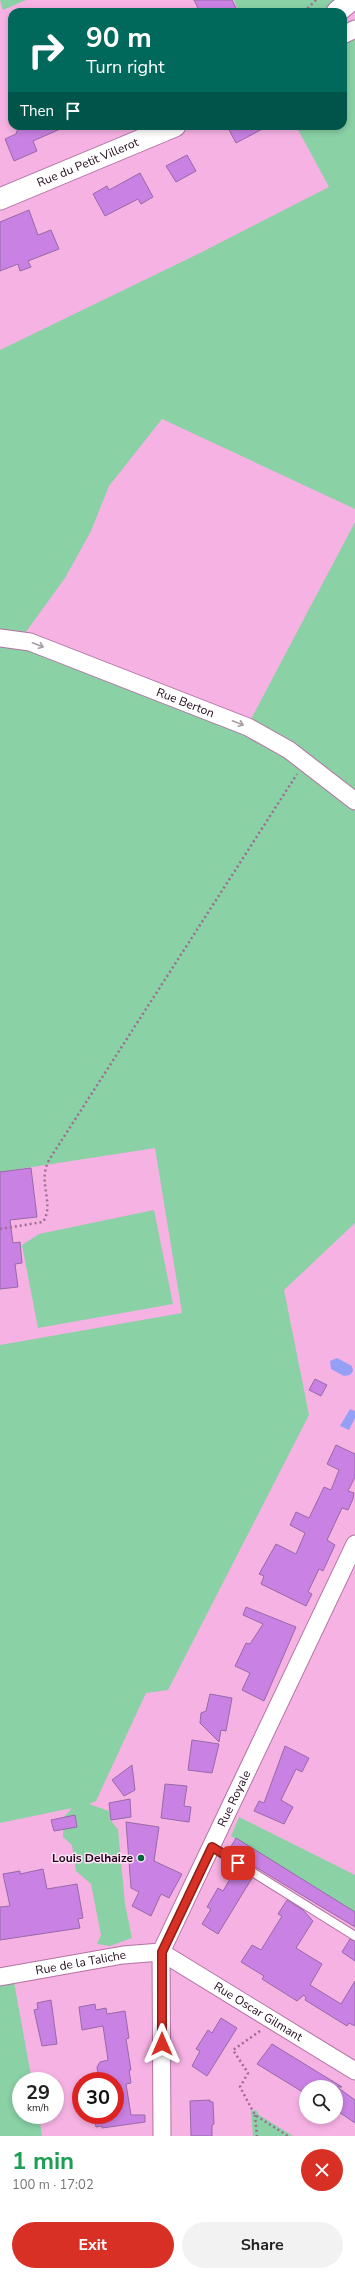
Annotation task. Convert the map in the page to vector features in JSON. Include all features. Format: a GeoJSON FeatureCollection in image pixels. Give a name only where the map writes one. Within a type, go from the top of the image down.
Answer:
{"type":"FeatureCollection","features":[{"type":"Feature","properties":{"kind":"street"},"geometry":{"type":"LineString","coordinates":[[342,8],[351,0]]}},
{"type":"Feature","properties":{"kind":"street","name":"Rue du Petit Villerot"},"geometry":{"type":"LineString","coordinates":[[0,199],[165,130]]}},
{"type":"Feature","properties":{"kind":"street","name":"Rue Berton"},"geometry":{"type":"LineString","coordinates":[[0,638],[30,642],[248,727],[278,743],[355,801]]}},
{"type":"Feature","properties":{"kind":"street","name":"Rue Royale"},"geometry":{"type":"LineString","coordinates":[[162,2136],[162,1952],[355,1544]]}},
{"type":"Feature","properties":{"kind":"street","name":"Rue de la Taliche"},"geometry":{"type":"LineString","coordinates":[[0,1977],[123,1955],[162,1952]]}},
{"type":"Feature","properties":{"kind":"street","name":"Rue Oscar Gilmant"},"geometry":{"type":"LineString","coordinates":[[162,1952],[355,2071]]}},
{"type":"Feature","properties":{"kind":"lane"},"geometry":{"type":"LineString","coordinates":[[212,1847],[355,1936]]}},
{"type":"Feature","properties":{"kind":"path"},"geometry":{"type":"LineString","coordinates":[[308,8],[316,0]]}},
{"type":"Feature","properties":{"kind":"path"},"geometry":{"type":"LineString","coordinates":[[0,1228],[44,1222],[48,1214],[43,1174],[49,1160],[305,762]]}},
{"type":"Feature","properties":{"kind":"path"},"geometry":{"type":"LineString","coordinates":[[257,2136],[255,2115],[240,2087],[248,2073],[233,2050],[274,2021]]}},
{"type":"Feature","properties":{"kind":"path"},"geometry":{"type":"LineString","coordinates":[[255,2115],[288,2136]]}},
{"type":"Feature","properties":{"kind":"green space"},"geometry":{"type":"Polygon","coordinates":[[[0,0],[26,0],[3,10],[0,0]]]}},
{"type":"Feature","properties":{"kind":"green space"},"geometry":{"type":"Polygon","coordinates":[[[234,0],[338,0],[328,8],[237,8],[234,0]]]}},
{"type":"Feature","properties":{"kind":"green space"},"geometry":{"type":"Polygon","coordinates":[[[355,35],[355,509],[162,419],[109,486],[91,531],[65,578],[23,636],[0,633],[0,350],[200,253],[329,187],[298,130],[347,130],[347,39],[355,35]]]}},
{"type":"Feature","properties":{"kind":"green space"},"geometry":{"type":"Polygon","coordinates":[[[355,522],[355,795],[250,721],[355,522]]]}},
{"type":"Feature","properties":{"kind":"green space"},"geometry":{"type":"Polygon","coordinates":[[[0,643],[24,646],[248,732],[288,754],[355,808],[355,1223],[284,1290],[309,1415],[168,1690],[146,1693],[96,1801],[89,1804],[109,1811],[111,1821],[118,1829],[125,1904],[132,1938],[110,1946],[97,1944],[101,1935],[91,1884],[76,1871],[72,1845],[63,1837],[63,1818],[72,1808],[0,1823],[0,1345],[182,1313],[155,1148],[0,1172],[0,643]]]}},
{"type":"Feature","properties":{"kind":"green space"},"geometry":{"type":"Polygon","coordinates":[[[154,1210],[173,1304],[38,1328],[22,1245],[39,1234],[154,1210]]]}},
{"type":"Feature","properties":{"kind":"green space"},"geometry":{"type":"Polygon","coordinates":[[[239,1817],[355,1875],[355,1912],[231,1836],[239,1817]]]}},
{"type":"Feature","properties":{"kind":"green space"},"geometry":{"type":"Polygon","coordinates":[[[14,1982],[30,2072],[12,2072],[12,2124],[40,2124],[42,2136],[0,2136],[0,1984],[14,1982]]]}},
{"type":"Feature","properties":{"kind":"green space"},"geometry":{"type":"Polygon","coordinates":[[[256,2110],[259,2115],[293,2136],[253,2136],[251,2111],[256,2110]]]}},
{"type":"Feature","properties":{"kind":"water"},"geometry":{"type":"Polygon","coordinates":[[[337,1358],[352,1366],[353,1371],[350,1375],[344,1376],[331,1369],[330,1361],[337,1358]]]}},
{"type":"Feature","properties":{"kind":"water"},"geometry":{"type":"Polygon","coordinates":[[[350,1409],[355,1411],[355,1418],[349,1430],[340,1426],[350,1409]]]}},
{"type":"Feature","properties":{"kind":"building"},"geometry":{"type":"Polygon","coordinates":[[[194,0],[232,0],[236,8],[198,8],[194,0]]]}},
{"type":"Feature","properties":{"kind":"building"},"geometry":{"type":"Polygon","coordinates":[[[18,130],[58,130],[33,141],[37,151],[14,161],[5,139],[16,134],[18,130]]]}},
{"type":"Feature","properties":{"kind":"building"},"geometry":{"type":"Polygon","coordinates":[[[229,130],[260,130],[236,143],[229,130]]]}},
{"type":"Feature","properties":{"kind":"building"},"geometry":{"type":"Polygon","coordinates":[[[187,155],[196,171],[176,182],[166,166],[187,155]]]}},
{"type":"Feature","properties":{"kind":"building"},"geometry":{"type":"Polygon","coordinates":[[[140,173],[153,197],[141,204],[138,199],[105,216],[93,194],[107,186],[109,190],[140,173]]]}},
{"type":"Feature","properties":{"kind":"building"},"geometry":{"type":"Polygon","coordinates":[[[29,210],[38,235],[51,230],[59,249],[28,261],[31,267],[20,271],[18,264],[0,271],[0,222],[29,210]]]}},
{"type":"Feature","properties":{"kind":"building"},"geometry":{"type":"Polygon","coordinates":[[[31,1168],[37,1217],[10,1220],[13,1243],[20,1242],[22,1263],[15,1264],[18,1287],[0,1289],[0,1172],[31,1168]]]}},
{"type":"Feature","properties":{"kind":"building"},"geometry":{"type":"Polygon","coordinates":[[[315,1379],[327,1385],[321,1396],[309,1390],[315,1379]]]}},
{"type":"Feature","properties":{"kind":"building"},"geometry":{"type":"Polygon","coordinates":[[[336,1445],[355,1454],[355,1477],[348,1491],[354,1493],[353,1499],[348,1510],[342,1508],[327,1540],[335,1545],[323,1571],[319,1569],[308,1592],[312,1594],[306,1606],[261,1584],[264,1576],[259,1574],[276,1544],[296,1554],[305,1533],[290,1525],[296,1512],[309,1518],[324,1487],[331,1490],[339,1470],[327,1464],[336,1445]]]}},
{"type":"Feature","properties":{"kind":"building"},"geometry":{"type":"Polygon","coordinates":[[[246,1607],[296,1627],[264,1701],[242,1690],[250,1673],[235,1666],[246,1643],[250,1644],[263,1624],[243,1615],[246,1607]]]}},
{"type":"Feature","properties":{"kind":"building"},"geometry":{"type":"Polygon","coordinates":[[[210,1694],[232,1698],[226,1731],[221,1730],[219,1742],[200,1723],[201,1713],[206,1711],[210,1694]]]}},
{"type":"Feature","properties":{"kind":"building"},"geometry":{"type":"Polygon","coordinates":[[[192,1740],[219,1744],[212,1773],[188,1770],[192,1740]]]}},
{"type":"Feature","properties":{"kind":"building"},"geometry":{"type":"Polygon","coordinates":[[[285,1746],[309,1758],[302,1772],[296,1769],[281,1800],[293,1807],[284,1824],[254,1811],[259,1801],[264,1803],[285,1746]]]}},
{"type":"Feature","properties":{"kind":"building"},"geometry":{"type":"Polygon","coordinates":[[[132,1765],[135,1790],[124,1796],[112,1780],[132,1765]]]}},
{"type":"Feature","properties":{"kind":"building"},"geometry":{"type":"Polygon","coordinates":[[[165,1784],[187,1786],[184,1806],[191,1807],[189,1822],[161,1818],[165,1784]]]}},
{"type":"Feature","properties":{"kind":"building"},"geometry":{"type":"Polygon","coordinates":[[[130,1799],[131,1817],[111,1820],[109,1803],[130,1799]]]}},
{"type":"Feature","properties":{"kind":"building"},"geometry":{"type":"Polygon","coordinates":[[[75,1815],[77,1827],[54,1831],[51,1820],[75,1815]]]}},
{"type":"Feature","properties":{"kind":"building","name":"Louis Delhaize"},"geometry":{"type":"Polygon","coordinates":[[[126,1822],[159,1827],[154,1861],[182,1874],[169,1898],[161,1894],[151,1916],[132,1906],[139,1892],[131,1888],[126,1822]]]}},
{"type":"Feature","properties":{"kind":"building"},"geometry":{"type":"Polygon","coordinates":[[[236,1838],[355,1912],[355,1927],[229,1850],[236,1838]]]}},
{"type":"Feature","properties":{"kind":"building"},"geometry":{"type":"Polygon","coordinates":[[[43,1869],[47,1889],[77,1884],[83,1918],[78,1919],[80,1928],[0,1940],[0,1907],[10,1906],[3,1874],[20,1871],[20,1874],[43,1869]]]}},
{"type":"Feature","properties":{"kind":"building"},"geometry":{"type":"Polygon","coordinates":[[[236,1869],[252,1878],[218,1934],[202,1924],[211,1909],[207,1907],[218,1888],[223,1891],[236,1869]]]}},
{"type":"Feature","properties":{"kind":"building"},"geometry":{"type":"Polygon","coordinates":[[[287,1900],[303,1910],[313,1921],[296,1948],[322,1964],[310,1985],[341,2004],[355,1981],[355,2026],[349,2023],[347,2026],[305,2000],[306,1998],[304,1995],[297,2001],[262,1979],[264,1976],[241,1962],[252,1945],[261,1950],[282,1916],[278,1914],[287,1900]]]}},
{"type":"Feature","properties":{"kind":"building"},"geometry":{"type":"Polygon","coordinates":[[[350,1939],[355,1941],[355,1961],[342,1952],[350,1939]]]}},
{"type":"Feature","properties":{"kind":"building"},"geometry":{"type":"Polygon","coordinates":[[[51,2000],[57,2044],[42,2046],[34,2010],[38,2009],[37,2003],[51,2000]]]}},
{"type":"Feature","properties":{"kind":"building"},"geometry":{"type":"Polygon","coordinates":[[[95,2004],[96,2010],[106,2008],[107,2014],[125,2011],[129,2038],[126,2039],[131,2070],[129,2070],[131,2083],[126,2084],[131,2115],[145,2115],[145,2122],[102,2128],[102,2126],[96,2127],[96,2124],[124,2124],[124,2072],[98,2072],[97,2067],[100,2062],[108,2060],[103,2026],[82,2030],[79,2007],[95,2004]]]}},
{"type":"Feature","properties":{"kind":"building"},"geometry":{"type":"Polygon","coordinates":[[[221,2018],[237,2028],[207,2076],[192,2066],[200,2051],[196,2049],[208,2030],[212,2033],[221,2018]]]}},
{"type":"Feature","properties":{"kind":"building"},"geometry":{"type":"Polygon","coordinates":[[[272,2044],[331,2080],[299,2080],[299,2090],[257,2064],[272,2044]]]}},
{"type":"Feature","properties":{"kind":"building"},"geometry":{"type":"Polygon","coordinates":[[[343,2091],[355,2100],[355,2123],[343,2115],[343,2091]]]}},
{"type":"Feature","properties":{"kind":"building"},"geometry":{"type":"Polygon","coordinates":[[[210,2100],[210,2102],[213,2102],[214,2124],[212,2125],[212,2136],[191,2136],[190,2101],[210,2100]]]}},
{"type":"Feature","properties":{"kind":"place","name":"Louis Delhaize"},"geometry":{"type":"Point","coordinates":[141,1858]}},
{"type":"Feature","properties":{"kind":"route"},"geometry":{"type":"LineString","coordinates":[[162,2044],[162,1952],[212,1847],[238,1863]]}}]}
